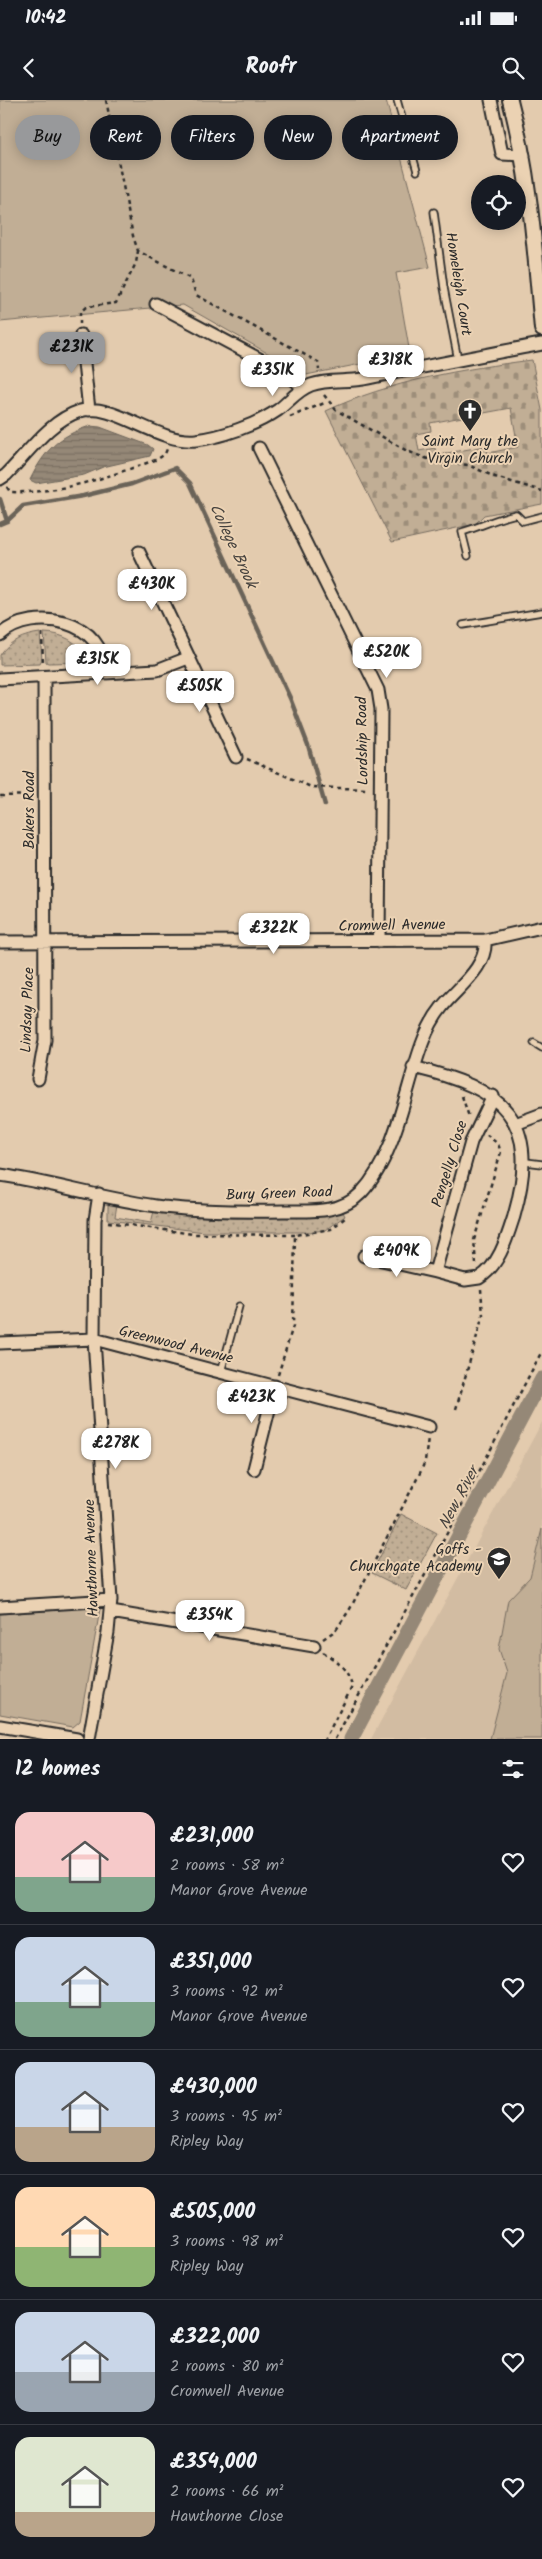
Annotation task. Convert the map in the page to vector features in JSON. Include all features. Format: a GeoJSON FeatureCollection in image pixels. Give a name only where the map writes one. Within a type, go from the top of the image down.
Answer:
{"type":"FeatureCollection","features":[{"type":"Feature","properties":{"kind":"street"},"geometry":{"type":"LineString","coordinates":[[491,100],[502,154],[524,155]]}},
{"type":"Feature","properties":{"kind":"street"},"geometry":{"type":"LineString","coordinates":[[510,100],[524,155],[537,225],[542,329]]}},
{"type":"Feature","properties":{"kind":"street"},"geometry":{"type":"LineString","coordinates":[[156,304],[282,371],[304,388]]}},
{"type":"Feature","properties":{"kind":"street"},"geometry":{"type":"LineString","coordinates":[[81,335],[89,410]]}},
{"type":"Feature","properties":{"kind":"street"},"geometry":{"type":"LineString","coordinates":[[0,479],[42,436],[64,419],[89,410],[104,412],[171,438],[205,438],[251,423],[278,410],[304,388],[321,383],[357,380],[542,344]]}},
{"type":"Feature","properties":{"kind":"street","name":"Lordship Road"},"geometry":{"type":"LineString","coordinates":[[259,448],[378,690],[381,710],[379,941]]}},
{"type":"Feature","properties":{"kind":"street"},"geometry":{"type":"LineString","coordinates":[[139,552],[236,757]]}},
{"type":"Feature","properties":{"kind":"street"},"geometry":{"type":"LineString","coordinates":[[0,635],[24,622],[41,619],[63,622],[88,635],[103,654],[104,673]]}},
{"type":"Feature","properties":{"kind":"street"},"geometry":{"type":"LineString","coordinates":[[0,679],[157,670],[188,658]]}},
{"type":"Feature","properties":{"kind":"street","name":"Bakers Road"},"geometry":{"type":"LineString","coordinates":[[44,677],[45,942]]}},
{"type":"Feature","properties":{"kind":"street","name":"Cromwell Avenue"},"geometry":{"type":"LineString","coordinates":[[0,942],[485,940],[542,927]]}},
{"type":"Feature","properties":{"kind":"street","name":"Bury Green Road"},"geometry":{"type":"LineString","coordinates":[[0,1174],[162,1207],[237,1212],[341,1207],[351,1202],[370,1182],[386,1152],[413,1067],[433,1020],[478,965],[485,953],[485,940]]}},
{"type":"Feature","properties":{"kind":"street","name":"Lindsay Place"},"geometry":{"type":"LineString","coordinates":[[38,1079],[45,1040],[45,942]]}},
{"type":"Feature","properties":{"kind":"street"},"geometry":{"type":"LineString","coordinates":[[364,1256],[465,1280],[479,1278],[490,1270],[497,1258],[520,1198],[526,1162],[518,1123],[493,1096],[465,1082],[413,1067]]}},
{"type":"Feature","properties":{"kind":"street","name":"Pengelly Close"},"geometry":{"type":"LineString","coordinates":[[435,1272],[477,1127],[493,1096]]}},
{"type":"Feature","properties":{"kind":"street"},"geometry":{"type":"LineString","coordinates":[[518,1123],[542,1114]]}},
{"type":"Feature","properties":{"kind":"street","name":"Hawthorne Avenue"},"geometry":{"type":"LineString","coordinates":[[89,1739],[111,1606],[94,1340],[95,1220],[99,1194]]}},
{"type":"Feature","properties":{"kind":"street","name":"Greenwood Avenue"},"geometry":{"type":"LineString","coordinates":[[0,1344],[94,1340],[430,1427]]}},
{"type":"Feature","properties":{"kind":"street"},"geometry":{"type":"LineString","coordinates":[[254,1469],[275,1386]]}},
{"type":"Feature","properties":{"kind":"street"},"geometry":{"type":"LineString","coordinates":[[0,1607],[111,1606],[314,1646]]}},
{"type":"Feature","properties":{"kind":"street"},"geometry":{"type":"LineString","coordinates":[[0,1726],[77,1739]]}},
{"type":"Feature","properties":{"kind":"lane"},"geometry":{"type":"LineString","coordinates":[[396,100],[417,171]]}},
{"type":"Feature","properties":{"kind":"lane","name":"Homeleigh Court"},"geometry":{"type":"LineString","coordinates":[[434,212],[444,288],[458,360]]}},
{"type":"Feature","properties":{"kind":"lane"},"geometry":{"type":"LineString","coordinates":[[468,556],[462,532],[487,525],[502,517],[516,514],[522,521],[542,516]]}},
{"type":"Feature","properties":{"kind":"lane"},"geometry":{"type":"LineString","coordinates":[[463,624],[542,612]]}},
{"type":"Feature","properties":{"kind":"lane"},"geometry":{"type":"LineString","coordinates":[[534,1043],[542,1048]]}},
{"type":"Feature","properties":{"kind":"lane"},"geometry":{"type":"LineString","coordinates":[[526,1162],[542,1164]]}},
{"type":"Feature","properties":{"kind":"lane"},"geometry":{"type":"LineString","coordinates":[[221,1372],[239,1306]]}},
{"type":"Feature","properties":{"kind":"path"},"geometry":{"type":"LineString","coordinates":[[81,335],[80,312],[86,307],[116,303],[136,263],[138,251],[132,236],[106,100]]}},
{"type":"Feature","properties":{"kind":"path"},"geometry":{"type":"LineString","coordinates":[[138,251],[191,279],[196,295],[318,362],[321,383],[327,402],[336,410],[407,451],[433,461],[468,465],[495,477],[542,491]]}},
{"type":"Feature","properties":{"kind":"path"},"geometry":{"type":"LineString","coordinates":[[23,493],[94,482],[158,459],[165,454],[171,438]]}},
{"type":"Feature","properties":{"kind":"path"},"geometry":{"type":"LineString","coordinates":[[41,619],[44,677]]}},
{"type":"Feature","properties":{"kind":"path"},"geometry":{"type":"LineString","coordinates":[[236,757],[252,760],[282,772],[311,787],[379,789]]}},
{"type":"Feature","properties":{"kind":"path"},"geometry":{"type":"LineString","coordinates":[[0,796],[45,794]]}},
{"type":"Feature","properties":{"kind":"path"},"geometry":{"type":"LineString","coordinates":[[456,1409],[483,1314],[483,1298],[474,1253],[474,1240],[501,1152],[498,1144],[471,1120],[463,1098],[462,1089],[465,1082]]}},
{"type":"Feature","properties":{"kind":"path"},"geometry":{"type":"LineString","coordinates":[[95,1220],[194,1234],[295,1235],[331,1229],[355,1210],[351,1202]]}},
{"type":"Feature","properties":{"kind":"path"},"geometry":{"type":"LineString","coordinates":[[275,1386],[292,1326],[295,1235]]}},
{"type":"Feature","properties":{"kind":"path"},"geometry":{"type":"LineString","coordinates":[[335,1739],[436,1555],[542,1351]]}},
{"type":"Feature","properties":{"kind":"path"},"geometry":{"type":"LineString","coordinates":[[325,1739],[350,1692],[352,1683],[349,1676],[335,1659],[314,1646],[336,1630],[350,1609],[425,1461],[430,1427]]}},
{"type":"Feature","properties":{"kind":"shaded area"},"geometry":{"type":"Polygon","coordinates":[[[90,426],[100,427],[148,445],[153,449],[150,456],[103,467],[84,475],[36,483],[30,480],[41,461],[53,446],[69,435],[90,426]]]}},
{"type":"Feature","properties":{"kind":"shaded area","name":"Goffs - Churchgate Academy"},"geometry":{"type":"Polygon","coordinates":[[[542,1422],[542,1739],[371,1739],[542,1422]]]}},
{"type":"Feature","properties":{"kind":"green space"},"geometry":{"type":"Polygon","coordinates":[[[0,100],[386,100],[390,115],[342,115],[342,160],[402,160],[430,267],[396,273],[410,354],[306,375],[183,305],[0,322],[0,100]]]}},
{"type":"Feature","properties":{"kind":"green space"},"geometry":{"type":"Polygon","coordinates":[[[532,360],[542,410],[542,504],[484,515],[475,524],[392,542],[326,411],[401,384],[453,372],[532,360]],[[511,408],[430,423],[431,431],[416,434],[419,451],[435,448],[436,455],[486,446],[488,453],[518,447],[511,408]]]}},
{"type":"Feature","properties":{"kind":"green space"},"geometry":{"type":"Polygon","coordinates":[[[40,633],[42,660],[40,664],[0,665],[0,655],[12,642],[28,635],[40,633]]]}},
{"type":"Feature","properties":{"kind":"green space"},"geometry":{"type":"Polygon","coordinates":[[[44,633],[63,637],[79,646],[88,656],[98,654],[98,657],[94,662],[48,663],[46,662],[44,633]]]}},
{"type":"Feature","properties":{"kind":"green space"},"geometry":{"type":"Polygon","coordinates":[[[117,1204],[115,1217],[151,1223],[154,1211],[232,1218],[308,1217],[343,1212],[345,1216],[325,1230],[309,1232],[205,1232],[108,1220],[108,1205],[117,1204]]]}},
{"type":"Feature","properties":{"kind":"green space"},"geometry":{"type":"Polygon","coordinates":[[[401,1514],[437,1533],[406,1590],[372,1573],[401,1514]]]}},
{"type":"Feature","properties":{"kind":"green space"},"geometry":{"type":"Polygon","coordinates":[[[542,1529],[542,1739],[490,1739],[507,1673],[499,1649],[508,1600],[530,1577],[542,1529]]]}},
{"type":"Feature","properties":{"kind":"green space"},"geometry":{"type":"Polygon","coordinates":[[[101,1604],[80,1721],[73,1727],[0,1714],[0,1614],[60,1610],[63,1606],[101,1604]]]}},
{"type":"Feature","properties":{"kind":"waterway","name":"College Brook"},"geometry":{"type":"LineString","coordinates":[[0,524],[7,521],[23,506],[83,496],[132,484],[175,468],[190,483],[290,698],[308,745],[325,805]]}},
{"type":"Feature","properties":{"kind":"waterway"},"geometry":{"type":"LineString","coordinates":[[0,499],[7,521]]}},
{"type":"Feature","properties":{"kind":"waterway","name":"New River"},"geometry":{"type":"LineString","coordinates":[[351,1739],[542,1379]]}},
{"type":"Feature","properties":{"kind":"place","name":"Saint Mary the Virgin Church"},"geometry":{"type":"Point","coordinates":[470,432]}},
{"type":"Feature","properties":{"kind":"place","name":"Goffs - Churchgate Academy"},"geometry":{"type":"Point","coordinates":[499,1580]}}]}
